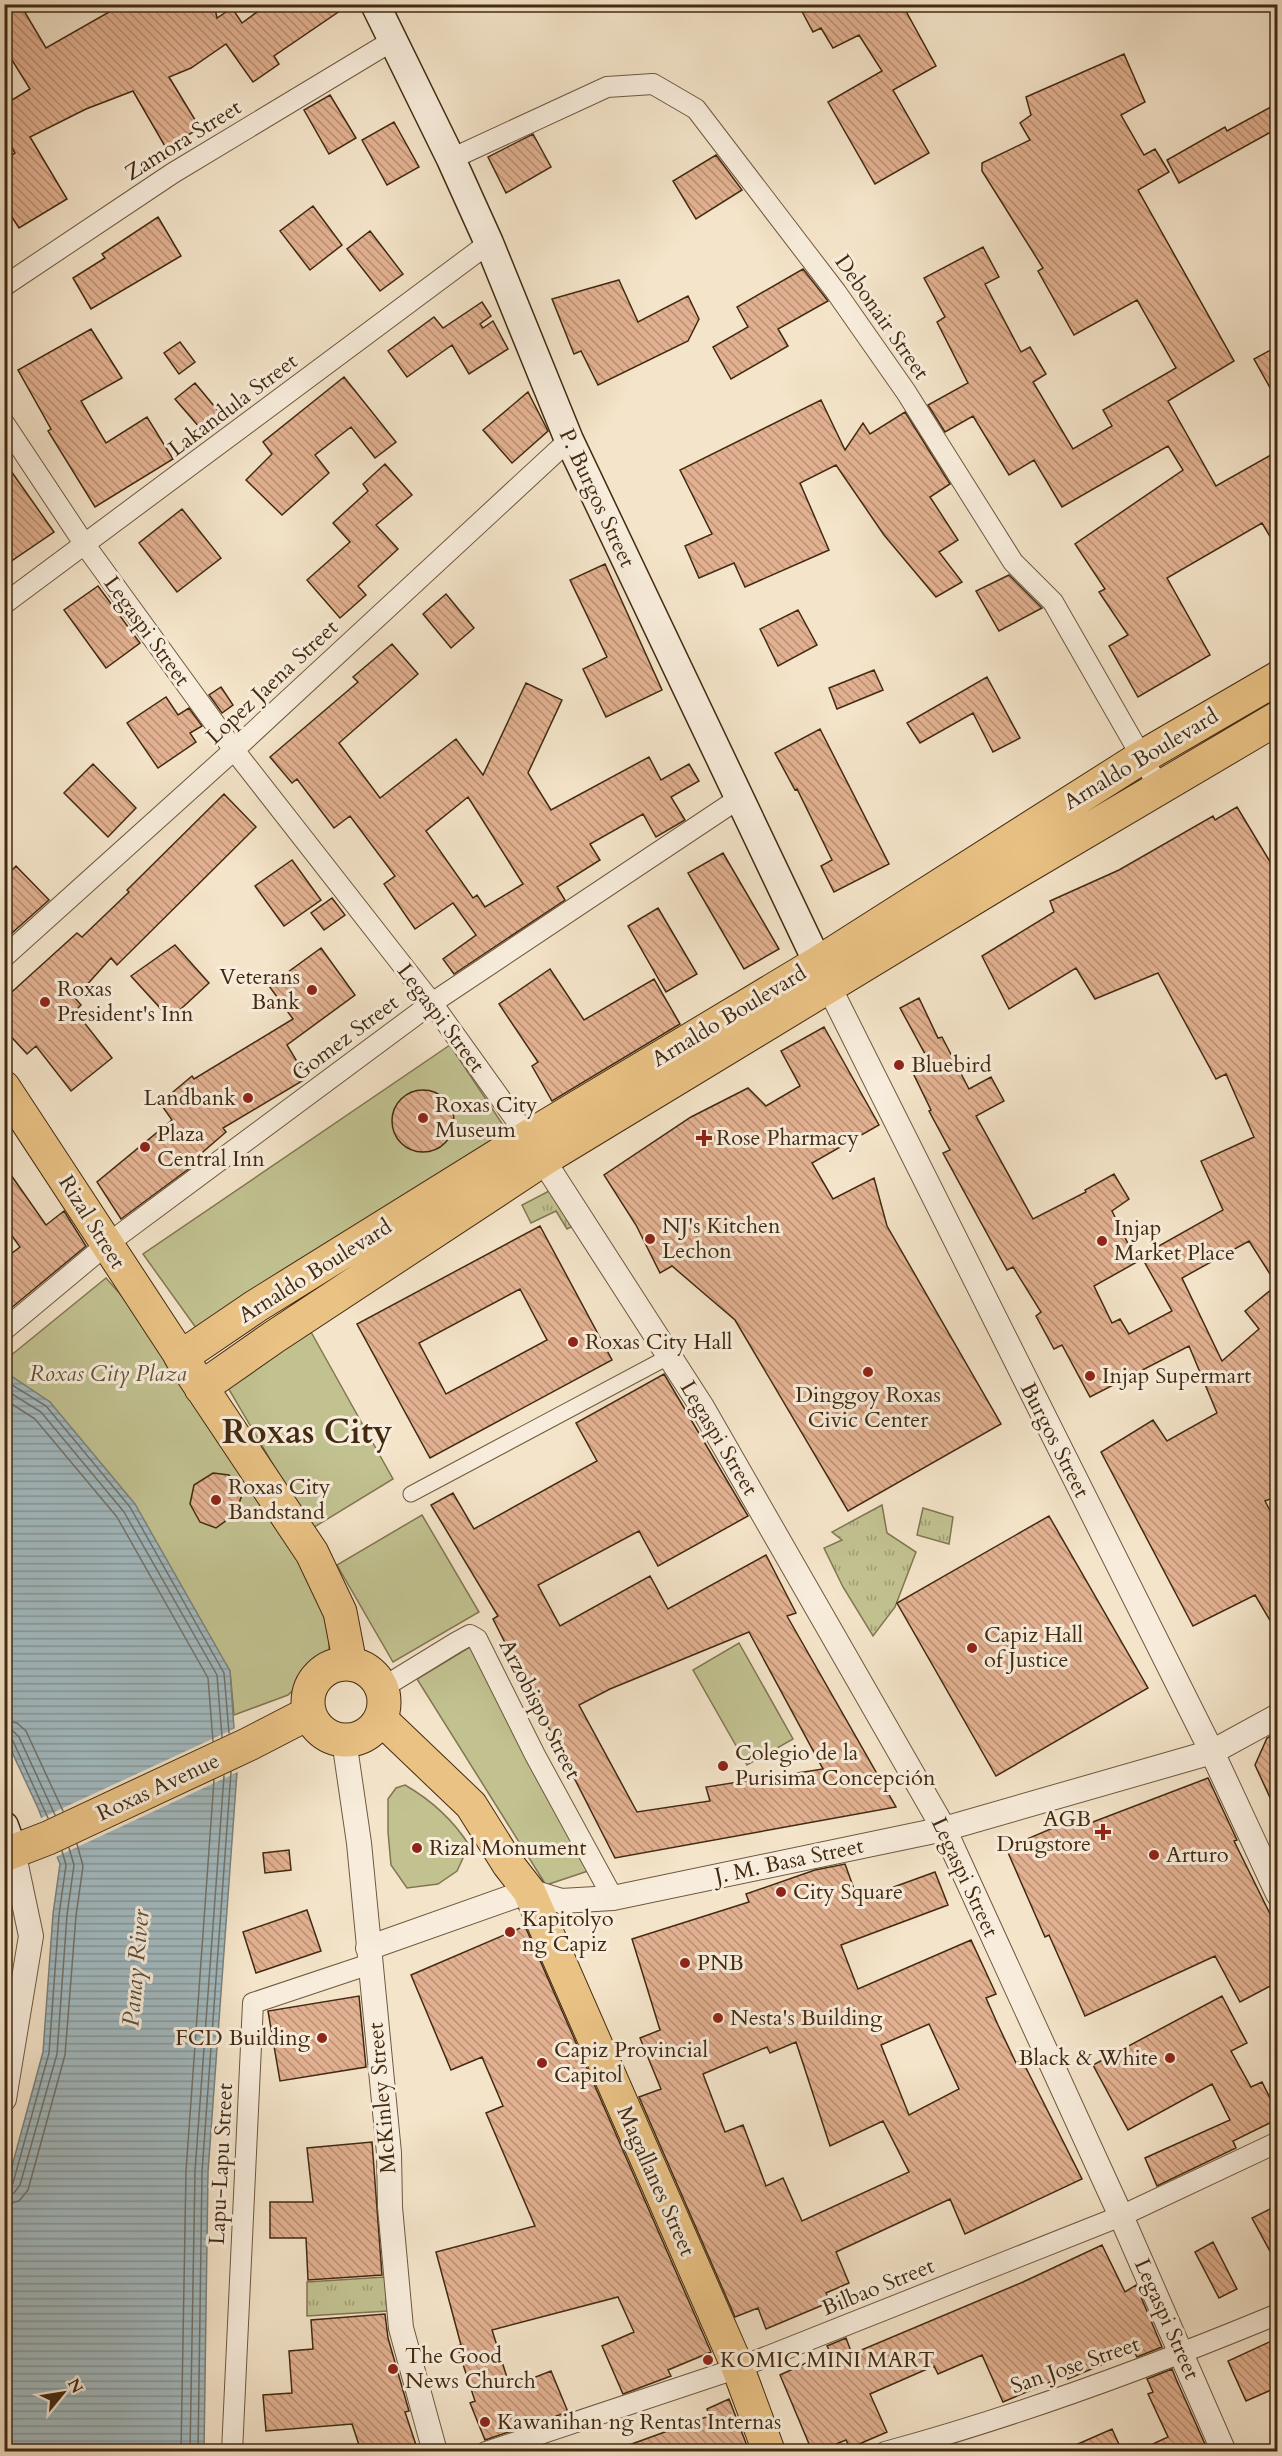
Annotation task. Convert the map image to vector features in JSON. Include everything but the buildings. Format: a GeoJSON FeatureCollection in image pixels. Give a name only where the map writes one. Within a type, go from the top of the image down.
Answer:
{"type":"FeatureCollection","features":[{"type":"Feature","properties":{"kind":"highway","name":"Arnaldo Boulevard"},"geometry":{"type":"LineString","coordinates":[[823,975],[1142,757],[1278,678]]}},
{"type":"Feature","properties":{"kind":"highway","name":"Arnaldo Boulevard"},"geometry":{"type":"LineString","coordinates":[[181,1357],[256,1306],[536,1148],[823,975],[1160,787],[1278,718]]}},
{"type":"Feature","properties":{"kind":"highway","name":"Arnaldo Boulevard"},"geometry":{"type":"LineString","coordinates":[[201,1388],[284,1331],[536,1148]]}},
{"type":"Feature","properties":{"kind":"highway"},"geometry":{"type":"LineString","coordinates":[[181,1357],[312,1552],[340,1612],[350,1664]]}},
{"type":"Feature","properties":{"kind":"highway"},"geometry":{"type":"LineString","coordinates":[[337,1664],[350,1664],[369,1671],[381,1703],[374,1728],[366,1735],[345,1740],[324,1733],[315,1725],[309,1713],[308,1700],[310,1687],[316,1677],[337,1664]]}},
{"type":"Feature","properties":{"kind":"highway","name":"Roxas Avenue"},"geometry":{"type":"LineString","coordinates":[[7,1844],[48,1838],[249,1744],[309,1713]]}},
{"type":"Feature","properties":{"kind":"main road","name":"P. Burgos Street"},"geometry":{"type":"LineString","coordinates":[[375,4],[451,159],[489,243],[569,440],[823,975]]}},
{"type":"Feature","properties":{"kind":"main road","name":"Rizal Street"},"geometry":{"type":"LineString","coordinates":[[4,1087],[181,1357]]}},
{"type":"Feature","properties":{"kind":"main road","name":"Magallanes Street"},"geometry":{"type":"LineString","coordinates":[[381,1703],[471,1805],[507,1864],[529,1891],[738,2368],[769,2451]]}},
{"type":"Feature","properties":{"kind":"street","name":"Zamora Street"},"geometry":{"type":"LineString","coordinates":[[4,286],[173,173],[392,41]]}},
{"type":"Feature","properties":{"kind":"street","name":"Debonair Street"},"geometry":{"type":"LineString","coordinates":[[451,159],[607,87],[653,84],[696,109],[731,151],[836,292],[906,392],[1013,562],[1053,602],[1160,787]]}},
{"type":"Feature","properties":{"kind":"street","name":"Lakandula Street"},"geometry":{"type":"LineString","coordinates":[[4,604],[489,243]]}},
{"type":"Feature","properties":{"kind":"street","name":"Legaspi Street"},"geometry":{"type":"LineString","coordinates":[[4,423],[85,545],[234,750],[432,1004],[536,1148],[702,1407],[944,1829],[1121,2216],[1224,2451]]}},
{"type":"Feature","properties":{"kind":"street","name":"Lopez Jaena Street"},"geometry":{"type":"LineString","coordinates":[[4,957],[234,750],[569,440]]}},
{"type":"Feature","properties":{"kind":"street","name":"Gomez Street"},"geometry":{"type":"LineString","coordinates":[[4,1330],[106,1245],[432,1004],[738,798]]}},
{"type":"Feature","properties":{"kind":"street","name":"Burgos Street"},"geometry":{"type":"LineString","coordinates":[[823,975],[1212,1752],[1278,1894]]}},
{"type":"Feature","properties":{"kind":"street"},"geometry":{"type":"LineString","coordinates":[[411,1494],[670,1356]]}},
{"type":"Feature","properties":{"kind":"street","name":"Arzobispo Street"},"geometry":{"type":"LineString","coordinates":[[381,1703],[457,1642],[470,1635],[477,1639],[535,1755],[613,1898]]}},
{"type":"Feature","properties":{"kind":"street","name":"J. M. Basa Street"},"geometry":{"type":"LineString","coordinates":[[529,1891],[561,1901],[613,1898],[944,1829],[1212,1752],[1278,1716]]}},
{"type":"Feature","properties":{"kind":"street","name":"McKinley Street"},"geometry":{"type":"LineString","coordinates":[[345,1740],[359,1843],[389,2153],[390,2207],[401,2328],[435,2451]]}},
{"type":"Feature","properties":{"kind":"street"},"geometry":{"type":"LineString","coordinates":[[4,2100],[31,1936],[7,1844]]}},
{"type":"Feature","properties":{"kind":"street"},"geometry":{"type":"LineString","coordinates":[[369,1956],[529,1891]]}},
{"type":"Feature","properties":{"kind":"street","name":"Lapu-Lapu Street"},"geometry":{"type":"LineString","coordinates":[[232,2451],[253,2003],[369,1956]]}},
{"type":"Feature","properties":{"kind":"street","name":"Bilbao Street"},"geometry":{"type":"LineString","coordinates":[[486,2451],[738,2368],[1121,2216],[1278,2142]]}},
{"type":"Feature","properties":{"kind":"street","name":"San Jose Street"},"geometry":{"type":"LineString","coordinates":[[885,2451],[952,2434],[1182,2354],[1278,2314]]}},
{"type":"Feature","properties":{"kind":"green space"},"geometry":{"type":"Polygon","coordinates":[[[450,1045],[509,1134],[199,1332],[143,1254],[450,1045]]]}},
{"type":"Feature","properties":{"kind":"green space"},"geometry":{"type":"Polygon","coordinates":[[[551,1190],[573,1226],[567,1229],[556,1211],[531,1223],[522,1205],[551,1190]]]}},
{"type":"Feature","properties":{"kind":"green space","name":"Roxas City Plaza"},"geometry":{"type":"Polygon","coordinates":[[[106,1278],[158,1337],[311,1570],[329,1621],[329,1651],[316,1668],[288,1695],[234,1715],[230,1671],[50,1402],[5,1372],[4,1361],[106,1278]]]}},
{"type":"Feature","properties":{"kind":"green space","name":"Roxas City Plaza"},"geometry":{"type":"Polygon","coordinates":[[[311,1332],[393,1479],[311,1529],[227,1386],[311,1332]]]}},
{"type":"Feature","properties":{"kind":"green space"},"geometry":{"type":"Polygon","coordinates":[[[882,1505],[887,1533],[916,1552],[895,1607],[873,1636],[843,1587],[824,1548],[842,1540],[832,1532],[882,1505]]]}},
{"type":"Feature","properties":{"kind":"green space"},"geometry":{"type":"Polygon","coordinates":[[[923,1508],[953,1517],[949,1544],[917,1535],[923,1508]]]}},
{"type":"Feature","properties":{"kind":"green space"},"geometry":{"type":"Polygon","coordinates":[[[422,1515],[479,1612],[393,1662],[337,1565],[422,1515]]]}},
{"type":"Feature","properties":{"kind":"green space"},"geometry":{"type":"Polygon","coordinates":[[[739,1643],[793,1739],[747,1765],[693,1670],[739,1643]]]}},
{"type":"Feature","properties":{"kind":"green space"},"geometry":{"type":"Polygon","coordinates":[[[470,1647],[588,1871],[546,1885],[417,1679],[470,1647]]]}},
{"type":"Feature","properties":{"kind":"green space"},"geometry":{"type":"Polygon","coordinates":[[[405,1785],[441,1811],[469,1845],[457,1871],[438,1884],[407,1888],[391,1865],[388,1799],[396,1788],[405,1785]]]}},
{"type":"Feature","properties":{"kind":"green space"},"geometry":{"type":"Polygon","coordinates":[[[385,2277],[388,2311],[307,2316],[307,2282],[385,2277]]]}},
{"type":"Feature","properties":{"kind":"water","name":"Panay River"},"geometry":{"type":"Polygon","coordinates":[[[5,1372],[50,1402],[135,1504],[230,1671],[237,1772],[208,2172],[204,2451],[5,2451],[5,2192],[43,2052],[53,1914],[60,1864],[38,1808],[5,1737],[5,1372]]]}},
{"type":"Feature","properties":{"kind":"pier"},"geometry":{"type":"Polygon","coordinates":[[[238,1727],[240,1771],[56,1857],[39,1819],[238,1727]]]}},
{"type":"Feature","properties":{"kind":"place","name":"Veterans Bank"},"geometry":{"type":"Point","coordinates":[312,990]}},
{"type":"Feature","properties":{"kind":"place","name":"Roxas President's Inn"},"geometry":{"type":"Point","coordinates":[45,1002]}},
{"type":"Feature","properties":{"kind":"place","name":"Bluebird"},"geometry":{"type":"Point","coordinates":[899,1065]}},
{"type":"Feature","properties":{"kind":"place","name":"Landbank"},"geometry":{"type":"Point","coordinates":[248,1098]}},
{"type":"Feature","properties":{"kind":"place","name":"Roxas City Museum"},"geometry":{"type":"Point","coordinates":[423,1118]}},
{"type":"Feature","properties":{"kind":"place","name":"Rose Pharmacy"},"geometry":{"type":"Point","coordinates":[704,1138]}},
{"type":"Feature","properties":{"kind":"place","name":"Plaza Central Inn"},"geometry":{"type":"Point","coordinates":[145,1147]}},
{"type":"Feature","properties":{"kind":"place","name":"NJ's Kitchen Lechon"},"geometry":{"type":"Point","coordinates":[650,1239]}},
{"type":"Feature","properties":{"kind":"place","name":"Injap Market Place"},"geometry":{"type":"Point","coordinates":[1102,1241]}},
{"type":"Feature","properties":{"kind":"place","name":"Roxas City Hall"},"geometry":{"type":"Point","coordinates":[573,1342]}},
{"type":"Feature","properties":{"kind":"place","name":"Dinggoy Roxas Civic Center"},"geometry":{"type":"Point","coordinates":[868,1372]}},
{"type":"Feature","properties":{"kind":"place","name":"Injap Supermart"},"geometry":{"type":"Point","coordinates":[1090,1376]}},
{"type":"Feature","properties":{"kind":"place","name":"Roxas City Bandstand"},"geometry":{"type":"Point","coordinates":[216,1500]}},
{"type":"Feature","properties":{"kind":"place","name":"Capiz Hall of Justice"},"geometry":{"type":"Point","coordinates":[972,1648]}},
{"type":"Feature","properties":{"kind":"place","name":"Colegio de la Purisima Concepción"},"geometry":{"type":"Point","coordinates":[723,1766]}},
{"type":"Feature","properties":{"kind":"place","name":"AGB Drugstore"},"geometry":{"type":"Point","coordinates":[1103,1832]}},
{"type":"Feature","properties":{"kind":"place","name":"Rizal Monument"},"geometry":{"type":"Point","coordinates":[417,1848]}},
{"type":"Feature","properties":{"kind":"place","name":"Arturo"},"geometry":{"type":"Point","coordinates":[1154,1855]}},
{"type":"Feature","properties":{"kind":"place","name":"City Square"},"geometry":{"type":"Point","coordinates":[781,1892]}},
{"type":"Feature","properties":{"kind":"place","name":"Kapitolyo ng Capiz"},"geometry":{"type":"Point","coordinates":[510,1932]}},
{"type":"Feature","properties":{"kind":"place","name":"PNB"},"geometry":{"type":"Point","coordinates":[685,1963]}},
{"type":"Feature","properties":{"kind":"place","name":"Nesta's Building"},"geometry":{"type":"Point","coordinates":[718,2018]}},
{"type":"Feature","properties":{"kind":"place","name":"FCD Building"},"geometry":{"type":"Point","coordinates":[322,2038]}},
{"type":"Feature","properties":{"kind":"place","name":"Black & White"},"geometry":{"type":"Point","coordinates":[1170,2058]}},
{"type":"Feature","properties":{"kind":"place","name":"Capiz Provincial Capitol"},"geometry":{"type":"Point","coordinates":[542,2063]}},
{"type":"Feature","properties":{"kind":"place","name":"KOMIC MINI MART"},"geometry":{"type":"Point","coordinates":[708,2360]}},
{"type":"Feature","properties":{"kind":"place","name":"The Good News Church"},"geometry":{"type":"Point","coordinates":[393,2369]}},
{"type":"Feature","properties":{"kind":"place","name":"Kawanihan ng Rentas Internas"},"geometry":{"type":"Point","coordinates":[485,2422]}},
{"type":"Feature","properties":{"kind":"district","name":"Roxas City"},"geometry":{"type":"Point","coordinates":[307,1432]}}]}
